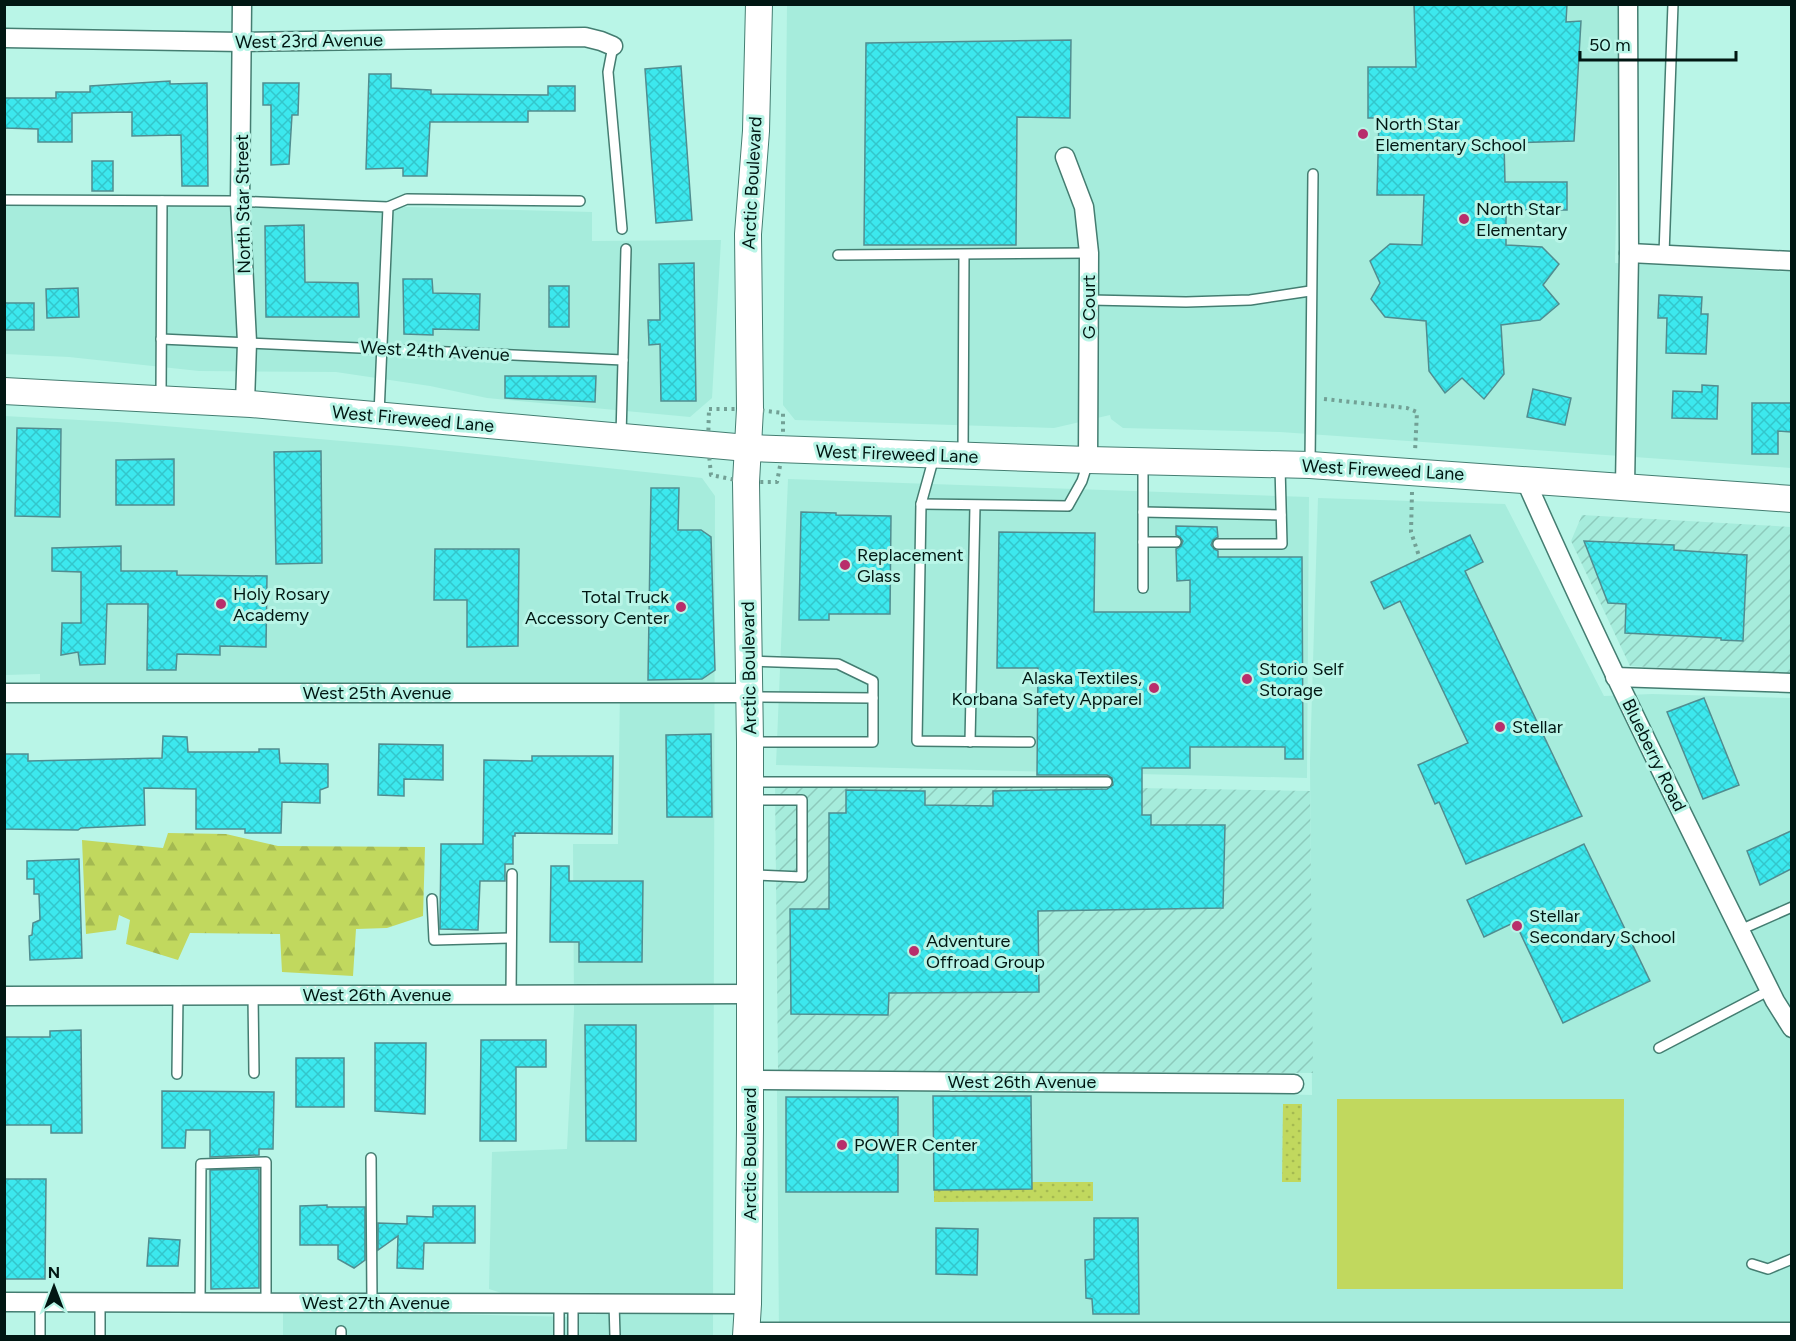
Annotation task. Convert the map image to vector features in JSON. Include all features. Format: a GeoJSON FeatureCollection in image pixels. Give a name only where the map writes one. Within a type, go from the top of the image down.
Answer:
{"type":"FeatureCollection","features":[{"type":"Feature","properties":{"kind":"main road","name":"Arctic Boulevard"},"geometry":{"type":"LineString","coordinates":[[747,1335],[750,1080],[748,234],[756,130],[759,4]]}},
{"type":"Feature","properties":{"kind":"main road","name":"West Fireweed Lane"},"geometry":{"type":"LineString","coordinates":[[4,391],[245,403],[747,448],[1310,465],[1791,499]]}},
{"type":"Feature","properties":{"kind":"street","name":"North Star Street"},"geometry":{"type":"LineString","coordinates":[[242,4],[240,202],[247,342],[245,403]]}},
{"type":"Feature","properties":{"kind":"street"},"geometry":{"type":"LineString","coordinates":[[1624,486],[1629,253],[1628,4]]}},
{"type":"Feature","properties":{"kind":"street","name":"West 23rd Avenue"},"geometry":{"type":"LineString","coordinates":[[4,38],[242,42],[585,37],[613,46]]}},
{"type":"Feature","properties":{"kind":"street","name":"G Court"},"geometry":{"type":"LineString","coordinates":[[1065,157],[1084,207],[1089,253],[1088,460]]}},
{"type":"Feature","properties":{"kind":"street"},"geometry":{"type":"LineString","coordinates":[[1629,253],[1791,261]]}},
{"type":"Feature","properties":{"kind":"street","name":"Blueberry Road"},"geometry":{"type":"LineString","coordinates":[[1525,479],[1615,677],[1791,1028]]}},
{"type":"Feature","properties":{"kind":"street"},"geometry":{"type":"LineString","coordinates":[[1615,677],[1791,683]]}},
{"type":"Feature","properties":{"kind":"street","name":"West 25th Avenue"},"geometry":{"type":"LineString","coordinates":[[4,693],[750,695]]}},
{"type":"Feature","properties":{"kind":"street","name":"West 26th Avenue"},"geometry":{"type":"LineString","coordinates":[[4,996],[750,994]]}},
{"type":"Feature","properties":{"kind":"street","name":"West 26th Avenue"},"geometry":{"type":"LineString","coordinates":[[750,1080],[1294,1084]]}},
{"type":"Feature","properties":{"kind":"street","name":"West 27th Avenue"},"geometry":{"type":"LineString","coordinates":[[4,1302],[748,1304]]}},
{"type":"Feature","properties":{"kind":"street"},"geometry":{"type":"LineString","coordinates":[[747,1335],[1760,1334],[1791,1332]]}},
{"type":"Feature","properties":{"kind":"lane"},"geometry":{"type":"LineString","coordinates":[[1664,254],[1673,4]]}},
{"type":"Feature","properties":{"kind":"lane"},"geometry":{"type":"LineString","coordinates":[[613,46],[608,72],[622,230]]}},
{"type":"Feature","properties":{"kind":"lane"},"geometry":{"type":"LineString","coordinates":[[1310,465],[1312,174]]}},
{"type":"Feature","properties":{"kind":"lane"},"geometry":{"type":"LineString","coordinates":[[4,200],[240,202],[388,207],[407,199],[580,201]]}},
{"type":"Feature","properties":{"kind":"lane"},"geometry":{"type":"LineString","coordinates":[[161,399],[162,201]]}},
{"type":"Feature","properties":{"kind":"lane"},"geometry":{"type":"LineString","coordinates":[[379,416],[388,207]]}},
{"type":"Feature","properties":{"kind":"lane"},"geometry":{"type":"LineString","coordinates":[[621,436],[626,249]]}},
{"type":"Feature","properties":{"kind":"lane"},"geometry":{"type":"LineString","coordinates":[[838,255],[1089,253]]}},
{"type":"Feature","properties":{"kind":"lane"},"geometry":{"type":"LineString","coordinates":[[963,456],[964,255]]}},
{"type":"Feature","properties":{"kind":"lane"},"geometry":{"type":"LineString","coordinates":[[1090,300],[1186,302],[1250,300],[1310,291]]}},
{"type":"Feature","properties":{"kind":"lane","name":"West 24th Avenue"},"geometry":{"type":"LineString","coordinates":[[161,339],[623,360]]}},
{"type":"Feature","properties":{"kind":"lane"},"geometry":{"type":"LineString","coordinates":[[935,455],[921,504],[916,741],[1030,742]]}},
{"type":"Feature","properties":{"kind":"lane"},"geometry":{"type":"LineString","coordinates":[[921,504],[1068,506],[1082,481],[1088,460]]}},
{"type":"Feature","properties":{"kind":"lane"},"geometry":{"type":"LineString","coordinates":[[1143,461],[1143,588]]}},
{"type":"Feature","properties":{"kind":"lane"},"geometry":{"type":"LineString","coordinates":[[1218,543],[1282,544],[1280,464]]}},
{"type":"Feature","properties":{"kind":"lane"},"geometry":{"type":"LineString","coordinates":[[970,742],[975,506]]}},
{"type":"Feature","properties":{"kind":"lane"},"geometry":{"type":"LineString","coordinates":[[1143,512],[1281,515]]}},
{"type":"Feature","properties":{"kind":"lane"},"geometry":{"type":"LineString","coordinates":[[1143,542],[1176,542]]}},
{"type":"Feature","properties":{"kind":"lane"},"geometry":{"type":"LineString","coordinates":[[750,662],[838,664],[873,681],[873,742],[750,742]]}},
{"type":"Feature","properties":{"kind":"lane"},"geometry":{"type":"LineString","coordinates":[[750,695],[873,698]]}},
{"type":"Feature","properties":{"kind":"lane"},"geometry":{"type":"LineString","coordinates":[[750,791],[1107,782]]}},
{"type":"Feature","properties":{"kind":"lane"},"geometry":{"type":"LineString","coordinates":[[750,791],[802,800],[802,877],[750,875]]}},
{"type":"Feature","properties":{"kind":"lane"},"geometry":{"type":"LineString","coordinates":[[511,995],[512,874]]}},
{"type":"Feature","properties":{"kind":"lane"},"geometry":{"type":"LineString","coordinates":[[432,899],[434,940],[511,938]]}},
{"type":"Feature","properties":{"kind":"lane"},"geometry":{"type":"LineString","coordinates":[[1740,930],[1791,907]]}},
{"type":"Feature","properties":{"kind":"lane"},"geometry":{"type":"LineString","coordinates":[[1659,1048],[1770,990]]}},
{"type":"Feature","properties":{"kind":"lane"},"geometry":{"type":"LineString","coordinates":[[177,1074],[178,995]]}},
{"type":"Feature","properties":{"kind":"lane"},"geometry":{"type":"LineString","coordinates":[[254,995],[254,1073]]}},
{"type":"Feature","properties":{"kind":"lane"},"geometry":{"type":"LineString","coordinates":[[370,1158],[372,1302]]}},
{"type":"Feature","properties":{"kind":"lane"},"geometry":{"type":"LineString","coordinates":[[200,1302],[201,1164],[266,1162],[266,1302]]}},
{"type":"Feature","properties":{"kind":"lane"},"geometry":{"type":"LineString","coordinates":[[1752,1264],[1768,1269],[1791,1259]]}},
{"type":"Feature","properties":{"kind":"lane"},"geometry":{"type":"LineString","coordinates":[[40,1302],[40,1336]]}},
{"type":"Feature","properties":{"kind":"lane"},"geometry":{"type":"LineString","coordinates":[[100,1302],[100,1336]]}},
{"type":"Feature","properties":{"kind":"lane"},"geometry":{"type":"LineString","coordinates":[[559,1336],[566,1303]]}},
{"type":"Feature","properties":{"kind":"lane"},"geometry":{"type":"LineString","coordinates":[[566,1303],[573,1336]]}},
{"type":"Feature","properties":{"kind":"lane"},"geometry":{"type":"LineString","coordinates":[[614,1303],[615,1336]]}},
{"type":"Feature","properties":{"kind":"path"},"geometry":{"type":"LineString","coordinates":[[1324,399],[1407,408],[1417,412],[1415,445]]}},
{"type":"Feature","properties":{"kind":"path"},"geometry":{"type":"LineString","coordinates":[[1412,494],[1411,532],[1420,559]]}},
{"type":"Feature","properties":{"kind":"shaded area"},"geometry":{"type":"Polygon","coordinates":[[[787,5],[1621,5],[1615,263],[1791,272],[1791,468],[1280,432],[1123,428],[1111,419],[1110,415],[1054,428],[795,420],[783,405],[787,5]]]}},
{"type":"Feature","properties":{"kind":"shaded area"},"geometry":{"type":"Polygon","coordinates":[[[5,201],[333,205],[592,212],[592,241],[721,240],[712,398],[690,417],[487,398],[430,386],[336,372],[199,371],[69,357],[5,354],[5,201]]]}},
{"type":"Feature","properties":{"kind":"shaded area"},"geometry":{"type":"Polygon","coordinates":[[[4,416],[117,422],[401,446],[702,478],[715,496],[713,1336],[283,1336],[283,1310],[575,1317],[489,1289],[492,1152],[567,1149],[574,1010],[573,844],[618,844],[620,686],[403,683],[40,686],[40,674],[5,675],[4,416]]]}},
{"type":"Feature","properties":{"kind":"shaded area"},"geometry":{"type":"Polygon","coordinates":[[[788,479],[1309,497],[1307,778],[776,765],[788,479]]]}},
{"type":"Feature","properties":{"kind":"shaded area","name":"Stellar Secondary School"},"geometry":{"type":"Polygon","coordinates":[[[1318,498],[1505,504],[1604,696],[1652,694],[1791,698],[1791,1336],[779,1336],[777,1089],[1031,1089],[1312,1095],[1310,761],[1318,498]]]}},
{"type":"Feature","properties":{"kind":"shaded area"},"geometry":{"type":"Polygon","coordinates":[[[1582,515],[1791,527],[1791,675],[1630,666],[1571,541],[1582,515]]]}},
{"type":"Feature","properties":{"kind":"shaded area"},"geometry":{"type":"Polygon","coordinates":[[[775,782],[1310,791],[1313,1073],[778,1070],[775,782]]]}},
{"type":"Feature","properties":{"kind":"green space"},"geometry":{"type":"Polygon","coordinates":[[[168,833],[226,834],[278,846],[425,847],[423,916],[387,928],[356,929],[353,976],[282,972],[280,934],[190,933],[178,960],[126,944],[130,920],[119,915],[116,930],[86,934],[82,840],[163,848],[168,833]]]}},
{"type":"Feature","properties":{"kind":"green space"},"geometry":{"type":"Polygon","coordinates":[[[1337,1099],[1624,1099],[1623,1289],[1337,1289],[1337,1099]]]}},
{"type":"Feature","properties":{"kind":"green space"},"geometry":{"type":"Polygon","coordinates":[[[1283,1104],[1302,1104],[1301,1182],[1282,1182],[1283,1104]]]}},
{"type":"Feature","properties":{"kind":"green space"},"geometry":{"type":"Polygon","coordinates":[[[1032,1182],[1093,1182],[1093,1201],[934,1202],[934,1190],[1031,1189],[1032,1182]]]}},
{"type":"Feature","properties":{"kind":"building","name":"North Star Elementary"},"geometry":{"type":"Polygon","coordinates":[[[1414,4],[1567,4],[1566,22],[1581,21],[1574,141],[1504,143],[1505,182],[1567,182],[1567,210],[1506,210],[1506,245],[1542,247],[1559,264],[1543,285],[1559,304],[1540,320],[1501,325],[1504,374],[1484,399],[1462,378],[1445,393],[1429,371],[1426,321],[1385,317],[1371,299],[1380,283],[1370,261],[1390,244],[1422,245],[1424,195],[1377,195],[1379,118],[1368,118],[1368,67],[1416,67],[1414,4]]]}},
{"type":"Feature","properties":{"kind":"building"},"geometry":{"type":"Polygon","coordinates":[[[1071,40],[1070,118],[1017,117],[1016,245],[864,245],[866,43],[1071,40]]]}},
{"type":"Feature","properties":{"kind":"building"},"geometry":{"type":"Polygon","coordinates":[[[681,66],[692,220],[656,223],[645,69],[681,66]]]}},
{"type":"Feature","properties":{"kind":"building"},"geometry":{"type":"Polygon","coordinates":[[[369,74],[391,74],[391,88],[431,90],[431,94],[548,95],[548,86],[575,86],[575,111],[528,111],[528,122],[430,122],[427,176],[403,176],[403,168],[366,169],[369,74]]]}},
{"type":"Feature","properties":{"kind":"building"},"geometry":{"type":"Polygon","coordinates":[[[170,81],[170,84],[207,83],[208,186],[182,186],[181,135],[132,136],[132,112],[72,113],[72,142],[38,142],[38,129],[4,128],[4,98],[56,98],[56,92],[90,92],[90,86],[170,81]]]}},
{"type":"Feature","properties":{"kind":"building"},"geometry":{"type":"Polygon","coordinates":[[[263,83],[299,83],[298,115],[292,115],[289,164],[271,165],[271,105],[263,105],[263,83]]]}},
{"type":"Feature","properties":{"kind":"building"},"geometry":{"type":"Polygon","coordinates":[[[92,161],[113,161],[113,191],[92,191],[92,161]]]}},
{"type":"Feature","properties":{"kind":"building"},"geometry":{"type":"Polygon","coordinates":[[[304,225],[305,282],[358,283],[359,317],[266,317],[265,226],[304,225]]]}},
{"type":"Feature","properties":{"kind":"building"},"geometry":{"type":"Polygon","coordinates":[[[694,263],[696,401],[661,401],[660,344],[649,345],[648,320],[660,320],[659,264],[694,263]]]}},
{"type":"Feature","properties":{"kind":"building"},"geometry":{"type":"Polygon","coordinates":[[[403,279],[432,279],[433,293],[480,294],[479,330],[433,329],[433,335],[404,334],[403,279]]]}},
{"type":"Feature","properties":{"kind":"building"},"geometry":{"type":"Polygon","coordinates":[[[549,286],[569,286],[569,327],[549,327],[549,286]]]}},
{"type":"Feature","properties":{"kind":"building"},"geometry":{"type":"Polygon","coordinates":[[[78,288],[79,317],[47,318],[46,289],[78,288]]]}},
{"type":"Feature","properties":{"kind":"building"},"geometry":{"type":"Polygon","coordinates":[[[1659,295],[1702,297],[1701,314],[1708,314],[1706,354],[1666,353],[1667,318],[1658,318],[1659,295]]]}},
{"type":"Feature","properties":{"kind":"building"},"geometry":{"type":"Polygon","coordinates":[[[4,303],[34,303],[34,330],[4,330],[4,303]]]}},
{"type":"Feature","properties":{"kind":"building"},"geometry":{"type":"Polygon","coordinates":[[[505,376],[596,376],[595,402],[505,398],[505,376]]]}},
{"type":"Feature","properties":{"kind":"building"},"geometry":{"type":"Polygon","coordinates":[[[1702,385],[1718,386],[1717,419],[1672,418],[1673,391],[1702,392],[1702,385]]]}},
{"type":"Feature","properties":{"kind":"building"},"geometry":{"type":"Polygon","coordinates":[[[1533,389],[1571,398],[1565,425],[1527,417],[1533,389]]]}},
{"type":"Feature","properties":{"kind":"building"},"geometry":{"type":"Polygon","coordinates":[[[1752,403],[1791,403],[1791,432],[1778,431],[1778,454],[1752,454],[1752,403]]]}},
{"type":"Feature","properties":{"kind":"building"},"geometry":{"type":"Polygon","coordinates":[[[17,428],[61,429],[60,517],[15,516],[17,428]]]}},
{"type":"Feature","properties":{"kind":"building"},"geometry":{"type":"Polygon","coordinates":[[[321,451],[322,563],[276,564],[274,452],[321,451]]]}},
{"type":"Feature","properties":{"kind":"building"},"geometry":{"type":"Polygon","coordinates":[[[174,459],[174,505],[116,505],[116,460],[174,459]]]}},
{"type":"Feature","properties":{"kind":"building","name":"Total Truck Accessory Center"},"geometry":{"type":"Polygon","coordinates":[[[651,488],[679,488],[678,530],[701,530],[711,537],[715,670],[702,679],[648,680],[651,488]]]}},
{"type":"Feature","properties":{"kind":"building","name":"Replacement Glass"},"geometry":{"type":"Polygon","coordinates":[[[801,512],[891,516],[890,614],[829,614],[829,620],[799,620],[801,512]]]}},
{"type":"Feature","properties":{"kind":"building"},"geometry":{"type":"Polygon","coordinates":[[[1176,526],[1217,527],[1218,537],[1211,545],[1218,551],[1218,557],[1302,557],[1303,759],[1285,759],[1285,747],[1190,747],[1190,768],[1142,768],[1142,815],[1151,815],[1151,825],[1225,825],[1223,908],[1038,911],[1039,992],[889,993],[888,1015],[791,1014],[790,909],[829,909],[829,813],[846,813],[846,790],[925,791],[925,805],[993,806],[993,791],[1107,789],[1113,785],[1112,778],[1107,775],[1037,775],[1038,668],[997,668],[999,532],[1095,533],[1094,612],[1190,612],[1190,580],[1177,581],[1176,549],[1183,541],[1176,535],[1176,526]]]}},
{"type":"Feature","properties":{"kind":"building"},"geometry":{"type":"Polygon","coordinates":[[[1470,535],[1483,562],[1465,571],[1582,816],[1466,864],[1439,802],[1435,804],[1418,765],[1468,743],[1400,601],[1384,609],[1371,582],[1470,535]]]}},
{"type":"Feature","properties":{"kind":"building"},"geometry":{"type":"Polygon","coordinates":[[[1584,541],[1674,545],[1674,550],[1747,555],[1743,641],[1625,633],[1626,604],[1608,603],[1584,541]]]}},
{"type":"Feature","properties":{"kind":"building"},"geometry":{"type":"Polygon","coordinates":[[[121,546],[121,571],[177,571],[177,575],[267,576],[266,647],[220,646],[220,655],[177,654],[176,670],[147,670],[148,604],[107,604],[105,664],[80,665],[78,652],[61,655],[62,623],[81,623],[81,572],[52,571],[52,548],[121,546]]]}},
{"type":"Feature","properties":{"kind":"building"},"geometry":{"type":"Polygon","coordinates":[[[435,549],[519,549],[518,646],[467,647],[467,600],[434,600],[435,549]]]}},
{"type":"Feature","properties":{"kind":"building"},"geometry":{"type":"Polygon","coordinates":[[[1704,698],[1739,785],[1703,799],[1667,712],[1704,698]]]}},
{"type":"Feature","properties":{"kind":"building"},"geometry":{"type":"Polygon","coordinates":[[[711,734],[712,817],[667,817],[666,735],[711,734]]]}},
{"type":"Feature","properties":{"kind":"building"},"geometry":{"type":"Polygon","coordinates":[[[163,736],[187,737],[188,752],[259,752],[259,749],[279,749],[280,763],[328,764],[328,787],[320,790],[320,803],[282,802],[281,833],[245,833],[245,829],[196,829],[196,789],[144,788],[145,825],[78,830],[4,829],[4,754],[28,754],[28,761],[162,758],[163,736]]]}},
{"type":"Feature","properties":{"kind":"building"},"geometry":{"type":"Polygon","coordinates":[[[379,744],[443,745],[443,780],[404,779],[404,796],[378,795],[379,744]]]}},
{"type":"Feature","properties":{"kind":"building"},"geometry":{"type":"Polygon","coordinates":[[[532,756],[613,756],[612,834],[515,833],[513,836],[513,864],[505,864],[505,881],[480,881],[478,930],[440,929],[441,844],[483,844],[484,760],[532,761],[532,756]]]}},
{"type":"Feature","properties":{"kind":"building"},"geometry":{"type":"Polygon","coordinates":[[[1791,831],[1791,869],[1760,885],[1747,851],[1791,831]]]}},
{"type":"Feature","properties":{"kind":"building"},"geometry":{"type":"Polygon","coordinates":[[[1584,844],[1650,981],[1563,1023],[1515,922],[1484,937],[1467,900],[1584,844]]]}},
{"type":"Feature","properties":{"kind":"building"},"geometry":{"type":"Polygon","coordinates":[[[79,859],[82,958],[30,960],[29,936],[32,935],[33,923],[40,920],[39,894],[34,894],[34,879],[27,879],[27,861],[79,859]]]}},
{"type":"Feature","properties":{"kind":"building"},"geometry":{"type":"Polygon","coordinates":[[[551,866],[569,866],[569,881],[643,881],[642,962],[579,962],[579,942],[550,942],[551,866]]]}},
{"type":"Feature","properties":{"kind":"building"},"geometry":{"type":"Polygon","coordinates":[[[585,1025],[636,1025],[636,1141],[586,1141],[585,1025]]]}},
{"type":"Feature","properties":{"kind":"building"},"geometry":{"type":"Polygon","coordinates":[[[81,1030],[82,1133],[51,1133],[51,1125],[4,1125],[4,1037],[50,1037],[50,1031],[81,1030]]]}},
{"type":"Feature","properties":{"kind":"building"},"geometry":{"type":"Polygon","coordinates":[[[481,1040],[546,1040],[546,1067],[516,1067],[516,1141],[480,1141],[481,1040]]]}},
{"type":"Feature","properties":{"kind":"building"},"geometry":{"type":"Polygon","coordinates":[[[375,1043],[426,1043],[425,1114],[375,1111],[375,1043]]]}},
{"type":"Feature","properties":{"kind":"building"},"geometry":{"type":"Polygon","coordinates":[[[296,1058],[344,1058],[344,1107],[296,1107],[296,1058]]]}},
{"type":"Feature","properties":{"kind":"building"},"geometry":{"type":"Polygon","coordinates":[[[162,1091],[274,1092],[273,1149],[259,1149],[259,1155],[210,1157],[210,1130],[186,1130],[185,1148],[162,1148],[162,1091]]]}},
{"type":"Feature","properties":{"kind":"building"},"geometry":{"type":"Polygon","coordinates":[[[933,1096],[1031,1096],[1032,1189],[934,1190],[933,1096]]]}},
{"type":"Feature","properties":{"kind":"building","name":"POWER Center"},"geometry":{"type":"Polygon","coordinates":[[[786,1097],[898,1097],[898,1192],[786,1192],[786,1097]]]}},
{"type":"Feature","properties":{"kind":"building"},"geometry":{"type":"Polygon","coordinates":[[[259,1169],[259,1288],[211,1289],[210,1170],[259,1169]]]}},
{"type":"Feature","properties":{"kind":"building"},"geometry":{"type":"Polygon","coordinates":[[[4,1179],[46,1179],[45,1279],[4,1279],[4,1179]]]}},
{"type":"Feature","properties":{"kind":"building"},"geometry":{"type":"Polygon","coordinates":[[[327,1205],[327,1207],[365,1207],[365,1260],[354,1268],[338,1259],[338,1245],[300,1245],[300,1206],[327,1205]]]}},
{"type":"Feature","properties":{"kind":"building"},"geometry":{"type":"Polygon","coordinates":[[[433,1206],[475,1206],[475,1243],[424,1243],[423,1269],[397,1268],[398,1236],[378,1250],[378,1223],[407,1224],[407,1216],[433,1217],[433,1206]]]}},
{"type":"Feature","properties":{"kind":"building"},"geometry":{"type":"Polygon","coordinates":[[[1094,1218],[1138,1218],[1139,1314],[1093,1314],[1092,1299],[1086,1298],[1085,1260],[1094,1259],[1094,1218]]]}},
{"type":"Feature","properties":{"kind":"building"},"geometry":{"type":"Polygon","coordinates":[[[936,1228],[978,1229],[977,1275],[936,1274],[936,1228]]]}},
{"type":"Feature","properties":{"kind":"building"},"geometry":{"type":"Polygon","coordinates":[[[149,1238],[180,1240],[178,1266],[147,1266],[149,1238]]]}},
{"type":"Feature","properties":{"kind":"place","name":"North Star Elementary School"},"geometry":{"type":"Point","coordinates":[1363,134]}},
{"type":"Feature","properties":{"kind":"place","name":"North Star Elementary"},"geometry":{"type":"Point","coordinates":[1464,219]}},
{"type":"Feature","properties":{"kind":"place","name":"Replacement Glass"},"geometry":{"type":"Point","coordinates":[845,565]}},
{"type":"Feature","properties":{"kind":"place","name":"Holy Rosary Academy"},"geometry":{"type":"Point","coordinates":[221,604]}},
{"type":"Feature","properties":{"kind":"place","name":"Total Truck Accessory Center"},"geometry":{"type":"Point","coordinates":[681,607]}},
{"type":"Feature","properties":{"kind":"place","name":"Storio Self Storage"},"geometry":{"type":"Point","coordinates":[1247,679]}},
{"type":"Feature","properties":{"kind":"place","name":"Alaska Textiles, Korbana Safety Apparel"},"geometry":{"type":"Point","coordinates":[1154,688]}},
{"type":"Feature","properties":{"kind":"place","name":"Stellar"},"geometry":{"type":"Point","coordinates":[1500,727]}},
{"type":"Feature","properties":{"kind":"place","name":"Stellar Secondary School"},"geometry":{"type":"Point","coordinates":[1517,926]}},
{"type":"Feature","properties":{"kind":"place","name":"Adventure Offroad Group"},"geometry":{"type":"Point","coordinates":[914,951]}},
{"type":"Feature","properties":{"kind":"place","name":"POWER Center"},"geometry":{"type":"Point","coordinates":[842,1145]}}]}
